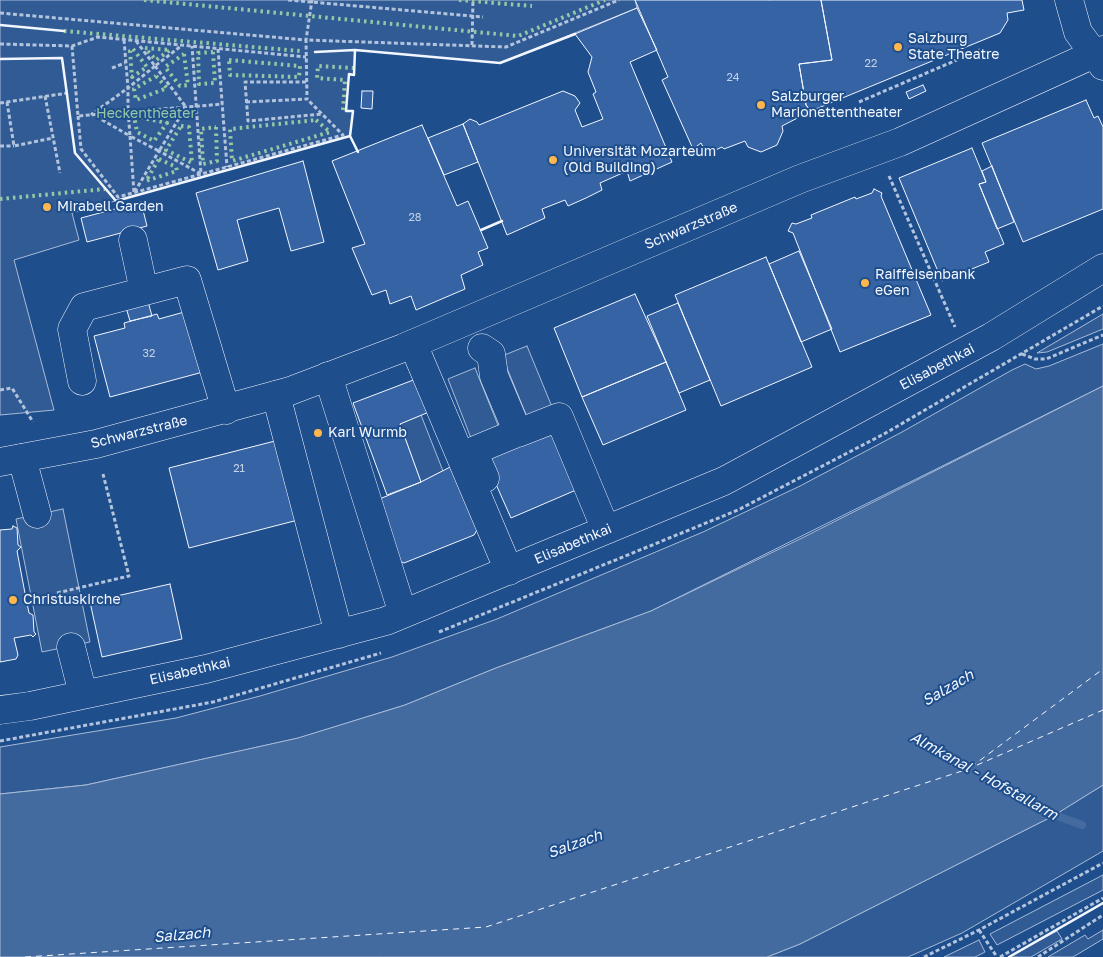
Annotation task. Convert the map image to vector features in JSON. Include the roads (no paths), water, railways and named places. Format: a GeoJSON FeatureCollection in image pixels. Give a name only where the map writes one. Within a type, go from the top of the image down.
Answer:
{"type":"FeatureCollection","features":[{"type":"Feature","properties":{"kind":"street"},"geometry":{"type":"LineString","coordinates":[[1069,0],[1078,32],[1100,57]]}},
{"type":"Feature","properties":{"kind":"street","name":"Schwarzstraße"},"geometry":{"type":"LineString","coordinates":[[11,460],[96,444],[226,410],[276,395],[328,376],[413,344],[800,179],[900,142],[1100,57]]}},
{"type":"Feature","properties":{"kind":"street"},"geometry":{"type":"LineString","coordinates":[[133,240],[144,291]]}},
{"type":"Feature","properties":{"kind":"street","name":"Elisabethkai"},"geometry":{"type":"LineString","coordinates":[[0,710],[30,706],[206,669],[339,634],[403,614],[724,481],[966,351],[1103,268]]}},
{"type":"Feature","properties":{"kind":"street"},"geometry":{"type":"LineString","coordinates":[[82,381],[72,329],[84,307],[188,280],[226,410]]}},
{"type":"Feature","properties":{"kind":"street"},"geometry":{"type":"LineString","coordinates":[[470,320],[482,348],[491,354],[494,376],[518,433],[520,432]]}},
{"type":"Feature","properties":{"kind":"street"},"geometry":{"type":"LineString","coordinates":[[413,344],[516,567]]}},
{"type":"Feature","properties":{"kind":"street"},"geometry":{"type":"LineString","coordinates":[[328,376],[403,614]]}},
{"type":"Feature","properties":{"kind":"street"},"geometry":{"type":"LineString","coordinates":[[276,395],[339,634]]}},
{"type":"Feature","properties":{"kind":"street"},"geometry":{"type":"LineString","coordinates":[[516,567],[473,451],[559,417],[606,530]]}},
{"type":"Feature","properties":{"kind":"street"},"geometry":{"type":"LineString","coordinates":[[11,460],[37,514]]}},
{"type":"Feature","properties":{"kind":"street"},"geometry":{"type":"LineString","coordinates":[[71,647],[83,694]]}},
{"type":"Feature","properties":{"kind":"water","name":"Salzach"},"geometry":{"type":"Polygon","coordinates":[[[1103,386],[1103,785],[1053,816],[800,944],[767,957],[0,957],[0,794],[86,785],[298,738],[405,705],[496,668],[651,611],[802,538],[1103,386]]]}},
{"type":"Feature","properties":{"kind":"waterway","name":"Almkanal - Hofstallarm"},"geometry":{"type":"LineString","coordinates":[[1044,811],[1082,825]]}},
{"type":"Feature","properties":{"kind":"place","name":"Salzburg State Theatre"},"geometry":{"type":"Point","coordinates":[898,47]}},
{"type":"Feature","properties":{"kind":"place","name":"Salzburger Marionettentheater"},"geometry":{"type":"Point","coordinates":[761,105]}},
{"type":"Feature","properties":{"kind":"place","name":"Universität Mozarteum (Old Building)"},"geometry":{"type":"Point","coordinates":[553,160]}},
{"type":"Feature","properties":{"kind":"place","name":"Mirabell Garden"},"geometry":{"type":"Point","coordinates":[47,207]}},
{"type":"Feature","properties":{"kind":"place","name":"Raiffeisenbank eGen"},"geometry":{"type":"Point","coordinates":[865,283]}},
{"type":"Feature","properties":{"kind":"place","name":"Karl Wurmb"},"geometry":{"type":"Point","coordinates":[318,433]}},
{"type":"Feature","properties":{"kind":"place","name":"Christuskirche"},"geometry":{"type":"Point","coordinates":[13,600]}},
{"type":"Feature","properties":{"kind":"park label","name":"Heckentheater"},"geometry":{"type":"Point","coordinates":[146,114]}}]}
